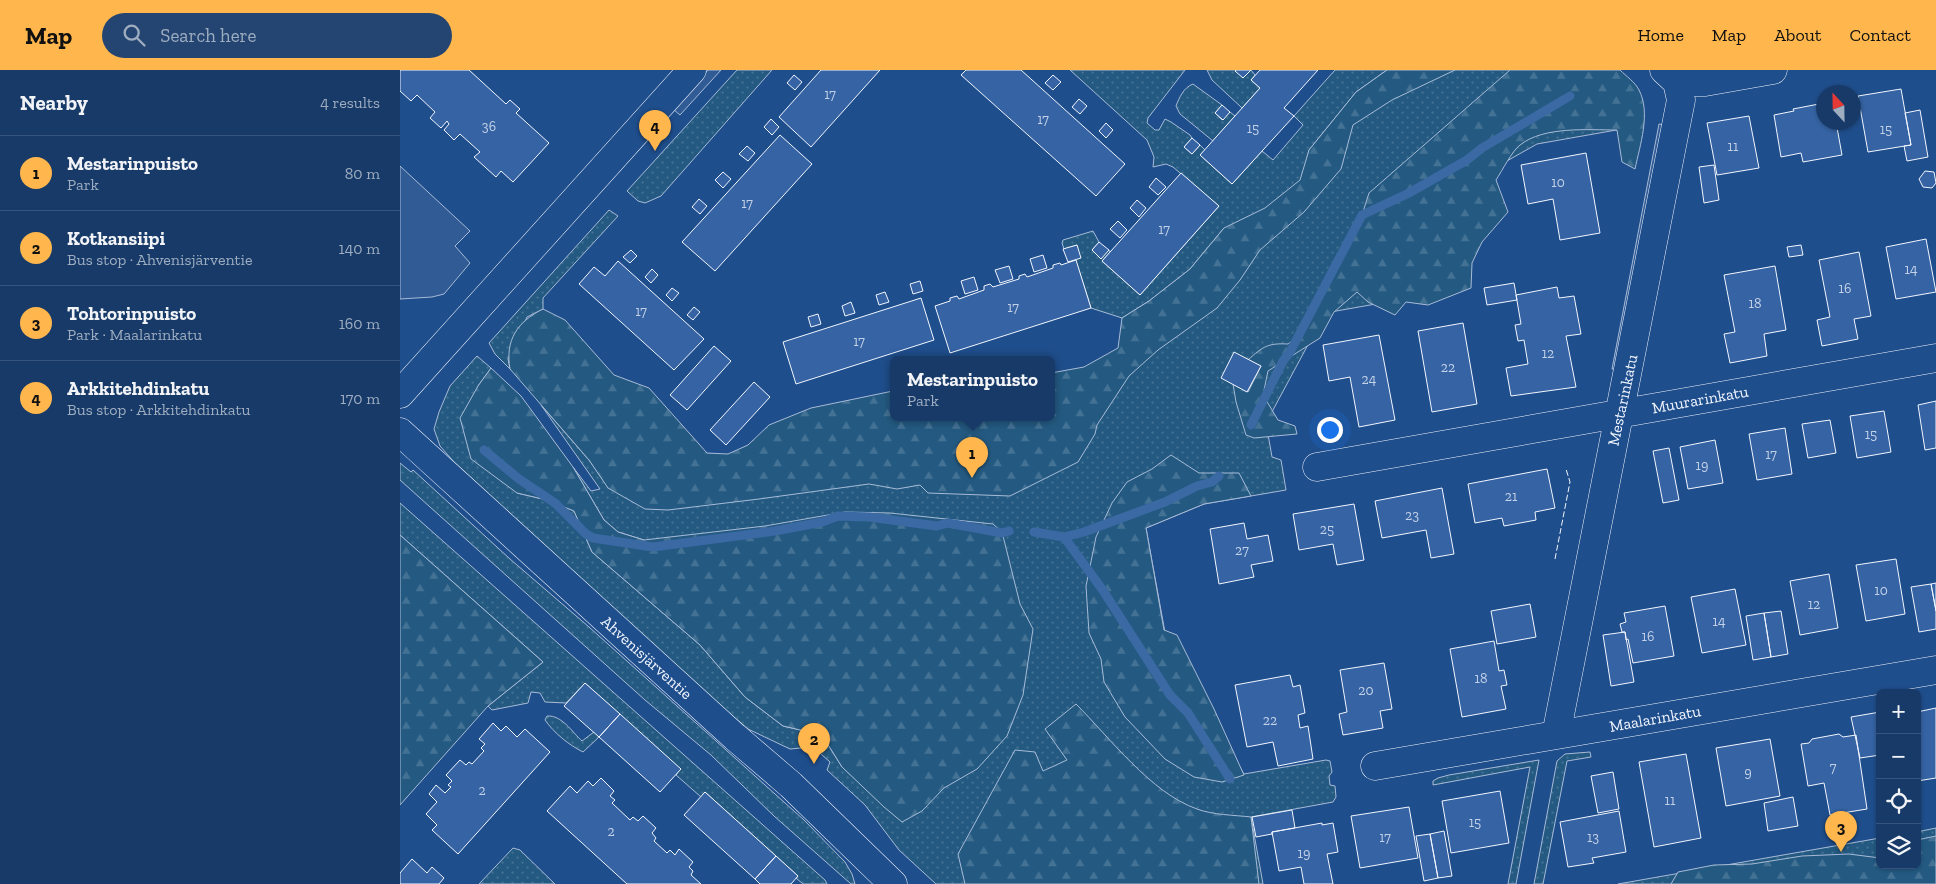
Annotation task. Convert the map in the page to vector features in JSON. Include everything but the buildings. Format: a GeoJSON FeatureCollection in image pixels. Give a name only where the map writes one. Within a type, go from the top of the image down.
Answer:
{"type":"FeatureCollection","features":[{"type":"Feature","properties":{"kind":"street"},"geometry":{"type":"LineString","coordinates":[[400,394],[692,70]]}},
{"type":"Feature","properties":{"kind":"street"},"geometry":{"type":"LineString","coordinates":[[1671,76],[1705,82],[1773,70]]}},
{"type":"Feature","properties":{"kind":"street","name":"Mestarinkatu"},"geometry":{"type":"LineString","coordinates":[[1556,735],[1681,100],[1671,76]]}},
{"type":"Feature","properties":{"kind":"street","name":"Muurarinkatu"},"geometry":{"type":"LineString","coordinates":[[1317,467],[1936,358]]}},
{"type":"Feature","properties":{"kind":"street","name":"Ahvenisjärventie"},"geometry":{"type":"LineString","coordinates":[[400,432],[791,785],[893,884]]}},
{"type":"Feature","properties":{"kind":"street","name":"Maalarinkatu"},"geometry":{"type":"LineString","coordinates":[[1375,766],[1936,670]]}},
{"type":"Feature","properties":{"kind":"green space"},"geometry":{"type":"Polygon","coordinates":[[[737,70],[772,70],[661,196],[645,203],[638,201],[627,191],[737,70]]]}},
{"type":"Feature","properties":{"kind":"green space"},"geometry":{"type":"Polygon","coordinates":[[[1070,70],[1185,70],[1148,118],[1147,123],[1155,130],[1159,130],[1165,119],[1190,135],[1192,138],[1184,147],[1192,154],[1200,145],[1205,150],[1200,155],[1232,184],[1262,151],[1273,160],[1303,125],[1294,116],[1335,70],[1387,70],[1356,92],[1309,150],[1306,162],[1390,70],[1606,70],[1639,126],[1537,144],[1443,197],[1387,302],[1325,313],[1266,423],[1272,457],[1281,460],[1286,490],[1204,504],[1146,528],[1168,649],[1244,774],[1326,760],[1330,761],[1332,772],[1329,776],[1330,785],[1335,786],[1336,797],[1333,802],[1251,817],[1263,884],[936,884],[899,850],[865,805],[827,770],[830,762],[813,747],[790,749],[748,729],[716,702],[454,462],[440,446],[434,429],[450,386],[477,356],[491,368],[478,386],[517,493],[547,500],[574,511],[592,552],[700,645],[745,697],[783,726],[822,735],[842,767],[903,822],[644,540],[618,532],[604,520],[573,467],[591,491],[600,489],[541,405],[589,460],[609,488],[1026,421],[1055,421],[1055,416],[1084,408],[1224,228],[1190,269],[1149,301],[1122,318],[1091,308],[1076,261],[1069,263],[1077,245],[1064,249],[1063,240],[1093,231],[1099,242],[1092,250],[1101,258],[1109,250],[1110,252],[1102,261],[1140,295],[1219,206],[1173,167],[1166,164],[1153,167],[1154,157],[1147,140],[1070,70]]]}},
{"type":"Feature","properties":{"kind":"green space"},"geometry":{"type":"Polygon","coordinates":[[[1207,70],[1236,70],[1243,78],[1251,70],[1255,75],[1251,80],[1260,88],[1242,108],[1212,80],[1207,70]]]}},
{"type":"Feature","properties":{"kind":"green space"},"geometry":{"type":"Polygon","coordinates":[[[1387,70],[1455,70],[1392,100],[1353,125],[1341,169],[1304,212],[1260,250],[1240,280],[1217,308],[1158,350],[1129,376],[1097,425],[1095,434],[1078,462],[1010,496],[928,493],[920,485],[897,489],[869,484],[668,510],[645,509],[608,488],[589,460],[510,369],[509,349],[515,333],[526,320],[543,309],[565,320],[614,375],[649,388],[707,453],[728,454],[748,445],[769,425],[811,408],[890,392],[890,421],[1055,421],[1055,372],[1084,367],[1118,348],[1122,318],[1149,301],[1190,269],[1224,228],[1265,208],[1300,180],[1309,150],[1356,92],[1387,70]]]}},
{"type":"Feature","properties":{"kind":"green space"},"geometry":{"type":"Polygon","coordinates":[[[1510,70],[1620,70],[1639,90],[1644,109],[1642,140],[1635,169],[1622,162],[1617,130],[1567,130],[1554,132],[1530,139],[1520,145],[1510,156],[1496,180],[1508,212],[1482,242],[1472,263],[1471,288],[1428,305],[1406,302],[1395,315],[1368,302],[1357,292],[1334,312],[1320,338],[1268,371],[1263,395],[1278,420],[1295,426],[1297,434],[1254,438],[1246,435],[1236,402],[1233,384],[1248,392],[1261,366],[1248,360],[1266,346],[1288,344],[1296,338],[1362,215],[1369,193],[1510,70]]]}},
{"type":"Feature","properties":{"kind":"green space"},"geometry":{"type":"Polygon","coordinates":[[[1193,84],[1222,105],[1215,113],[1222,120],[1230,112],[1235,116],[1213,141],[1180,114],[1176,106],[1184,90],[1193,84]]]}},
{"type":"Feature","properties":{"kind":"green space"},"geometry":{"type":"Polygon","coordinates":[[[609,210],[618,216],[543,298],[543,309],[527,317],[508,359],[510,369],[495,354],[489,343],[609,210]]]}},
{"type":"Feature","properties":{"kind":"green space"},"geometry":{"type":"Polygon","coordinates":[[[491,368],[521,396],[573,467],[604,520],[618,532],[644,540],[765,526],[845,512],[890,513],[993,524],[1002,532],[1020,604],[1033,629],[1023,695],[1007,736],[977,769],[944,788],[922,811],[902,822],[842,767],[822,735],[783,726],[745,697],[700,645],[592,552],[574,511],[547,500],[517,493],[471,459],[460,418],[478,386],[491,368]]]}},
{"type":"Feature","properties":{"kind":"green space"},"geometry":{"type":"Polygon","coordinates":[[[1171,455],[1199,473],[1239,473],[1251,496],[1204,504],[1146,528],[1164,630],[1177,635],[1244,775],[1222,782],[1194,777],[1165,759],[1125,717],[1104,682],[1101,659],[1089,633],[1086,586],[1096,537],[1112,503],[1127,482],[1152,469],[1171,455]]]}},
{"type":"Feature","properties":{"kind":"green space"},"geometry":{"type":"Polygon","coordinates":[[[400,463],[411,472],[413,470],[510,559],[589,627],[804,820],[845,862],[855,884],[851,884],[774,816],[711,755],[645,700],[400,480],[400,463]]]}},
{"type":"Feature","properties":{"kind":"green space"},"geometry":{"type":"Polygon","coordinates":[[[400,503],[825,880],[827,884],[803,884],[796,878],[798,876],[705,792],[701,797],[676,775],[680,769],[585,683],[566,703],[545,702],[540,693],[531,692],[528,703],[492,710],[488,706],[543,662],[400,535],[400,503]]]}},
{"type":"Feature","properties":{"kind":"green space"},"geometry":{"type":"Polygon","coordinates":[[[400,535],[543,662],[488,706],[400,805],[400,535]]]}},
{"type":"Feature","properties":{"kind":"green space"},"geometry":{"type":"Polygon","coordinates":[[[1076,704],[1147,778],[1163,791],[1203,811],[1251,817],[1259,884],[965,884],[958,854],[1015,750],[1035,752],[1043,771],[1067,760],[1045,729],[1076,704]]]}},
{"type":"Feature","properties":{"kind":"green space"},"geometry":{"type":"Polygon","coordinates":[[[547,716],[552,716],[562,721],[582,741],[594,732],[599,737],[583,752],[553,730],[545,720],[547,716]]]}},
{"type":"Feature","properties":{"kind":"green space"},"geometry":{"type":"Polygon","coordinates":[[[1590,752],[1591,757],[1567,761],[1543,884],[1534,884],[1557,761],[1565,754],[1590,752]]]}},
{"type":"Feature","properties":{"kind":"green space"},"geometry":{"type":"Polygon","coordinates":[[[1539,760],[1516,884],[1508,884],[1530,767],[1433,785],[1433,781],[1449,775],[1539,760]]]}},
{"type":"Feature","properties":{"kind":"green space"},"geometry":{"type":"Polygon","coordinates":[[[1936,828],[1936,884],[1618,884],[1876,839],[1876,869],[1921,869],[1921,831],[1936,828]]]}},
{"type":"Feature","properties":{"kind":"green space"},"geometry":{"type":"Polygon","coordinates":[[[1936,836],[1936,884],[1671,884],[1678,872],[1714,865],[1752,864],[1802,856],[1849,854],[1876,857],[1876,869],[1921,869],[1921,839],[1936,836]]]}},
{"type":"Feature","properties":{"kind":"green space"},"geometry":{"type":"Polygon","coordinates":[[[513,848],[520,850],[555,884],[479,884],[513,848]]]}},
{"type":"Feature","properties":{"kind":"shaded area"},"geometry":{"type":"Polygon","coordinates":[[[708,70],[721,70],[680,115],[673,109],[708,70]]]}},
{"type":"Feature","properties":{"kind":"shaded area"},"geometry":{"type":"Polygon","coordinates":[[[1659,124],[1670,126],[1624,371],[1612,369],[1659,124]]]}},
{"type":"Feature","properties":{"kind":"shaded area"},"geometry":{"type":"Polygon","coordinates":[[[400,166],[470,231],[455,246],[470,263],[444,294],[432,297],[400,299],[400,166]]]}},
{"type":"Feature","properties":{"kind":"waterway"},"geometry":{"type":"LineString","coordinates":[[1251,425],[1283,361],[1290,352],[1362,215],[1409,193],[1467,160],[1482,148],[1570,96]]}},
{"type":"Feature","properties":{"kind":"waterway"},"geometry":{"type":"LineString","coordinates":[[484,450],[519,479],[555,503],[586,534],[593,538],[653,547],[775,531],[822,522],[838,516],[869,517],[937,526],[948,523],[1002,533],[1009,531]]}},
{"type":"Feature","properties":{"kind":"waterway"},"geometry":{"type":"LineString","coordinates":[[1064,537],[1084,532],[1165,502],[1197,486],[1212,482],[1219,476]]}},
{"type":"Feature","properties":{"kind":"waterway"},"geometry":{"type":"LineString","coordinates":[[1034,532],[1064,537],[1102,589],[1170,695],[1188,713],[1230,779]]}},
{"type":"Feature","properties":{"kind":"fence"},"geometry":{"type":"LineString","coordinates":[[1555,559],[1570,482],[1566,469]]}},
{"type":"Feature","properties":{"kind":"place","name":"Arkkitehdinkatu"},"geometry":{"type":"Point","coordinates":[655,151]}},
{"type":"Feature","properties":{"kind":"place","name":"Mestarinpuisto"},"geometry":{"type":"Point","coordinates":[972,478]}},
{"type":"Feature","properties":{"kind":"place","name":"Kotkansiipi"},"geometry":{"type":"Point","coordinates":[814,764]}},
{"type":"Feature","properties":{"kind":"place","name":"Tohtorinpuisto"},"geometry":{"type":"Point","coordinates":[1841,852]}}]}
